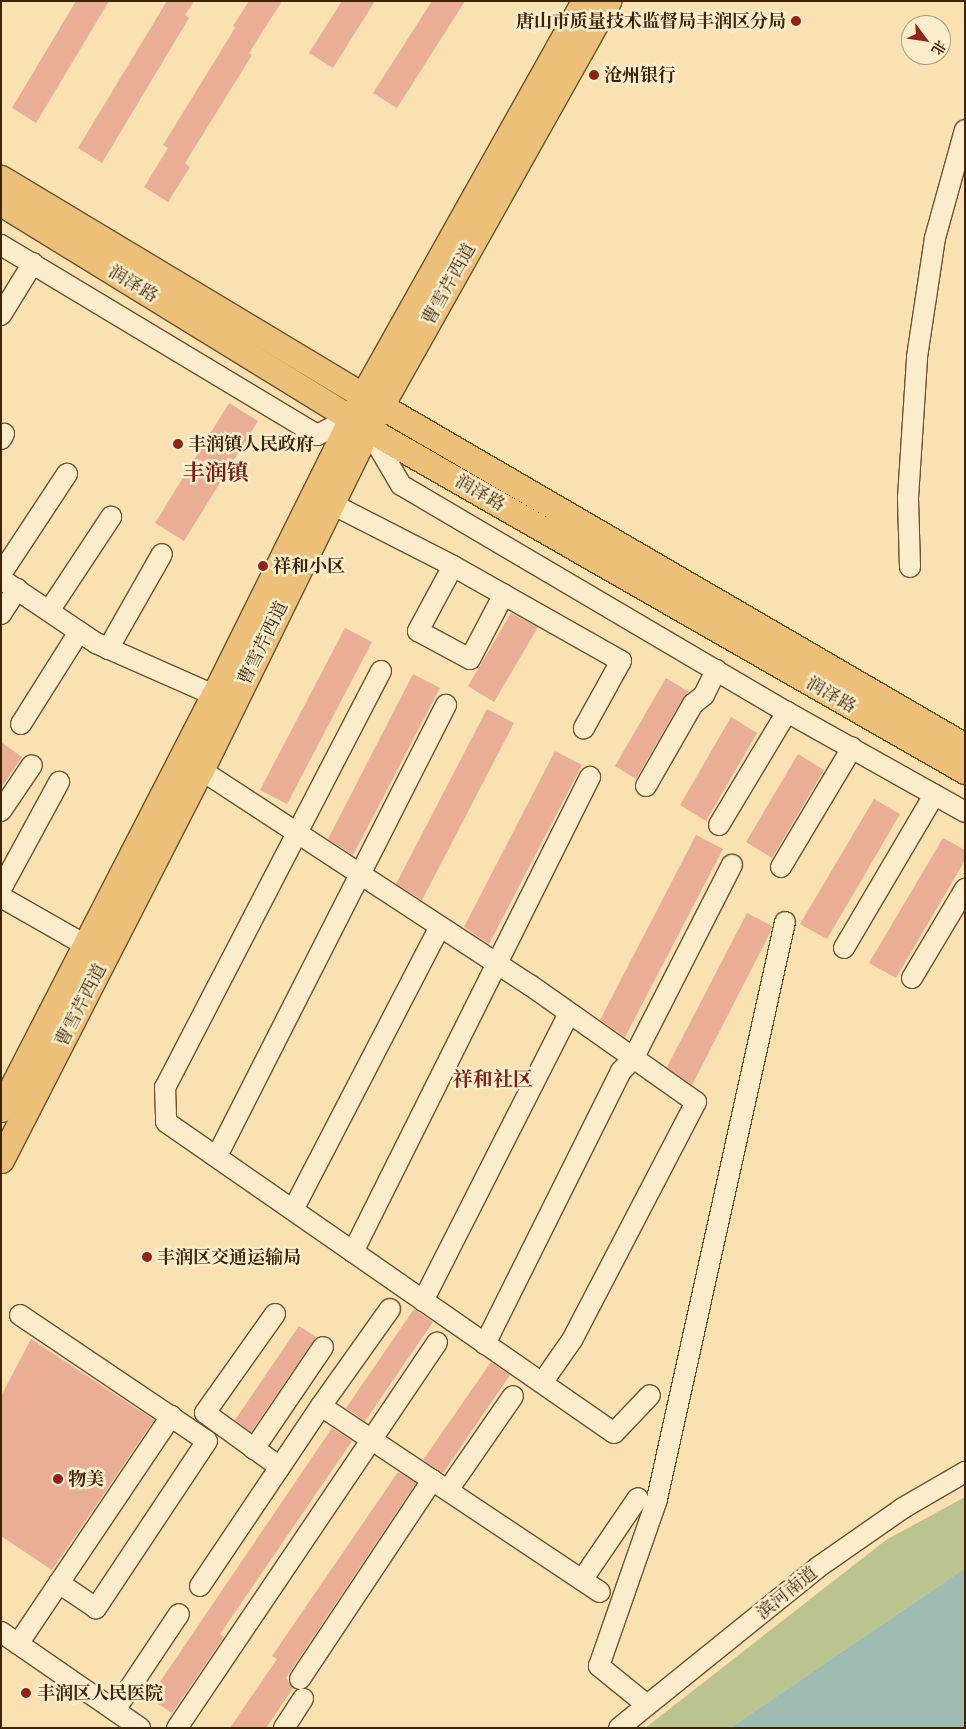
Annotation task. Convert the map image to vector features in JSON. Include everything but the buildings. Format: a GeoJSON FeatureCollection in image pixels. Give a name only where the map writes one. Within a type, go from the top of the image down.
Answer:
{"type":"FeatureCollection","features":[{"type":"Feature","properties":{"kind":"main road","name":"曹雪芹西道"},"geometry":{"type":"LineString","coordinates":[[1,1109],[214,695],[584,1]]}},
{"type":"Feature","properties":{"kind":"main road","name":"曹雪芹西道"},"geometry":{"type":"LineString","coordinates":[[372,401],[608,1]]}},
{"type":"Feature","properties":{"kind":"main road","name":"润泽路"},"geometry":{"type":"LineString","coordinates":[[1,178],[372,401],[965,746]]}},
{"type":"Feature","properties":{"kind":"main road","name":"润泽路"},"geometry":{"type":"LineString","coordinates":[[1,203],[360,423],[965,772]]}},
{"type":"Feature","properties":{"kind":"main road","name":"曹雪芹西道"},"geometry":{"type":"LineString","coordinates":[[1,1160],[201,770],[332,504],[360,423]]}},
{"type":"Feature","properties":{"kind":"street"},"geometry":{"type":"LineString","coordinates":[[910,567],[908,498],[917,357],[935,238],[965,130]]}},
{"type":"Feature","properties":{"kind":"street"},"geometry":{"type":"LineString","coordinates":[[1,245],[317,435],[360,423],[401,485],[787,712],[965,812]]}},
{"type":"Feature","properties":{"kind":"street"},"geometry":{"type":"LineString","coordinates":[[1,315],[32,263]]}},
{"type":"Feature","properties":{"kind":"street"},"geometry":{"type":"LineString","coordinates":[[1,574],[67,474]]}},
{"type":"Feature","properties":{"kind":"street"},"geometry":{"type":"LineString","coordinates":[[332,504],[453,566],[622,661],[584,728]]}},
{"type":"Feature","properties":{"kind":"street"},"geometry":{"type":"LineString","coordinates":[[49,611],[111,517]]}},
{"type":"Feature","properties":{"kind":"street"},"geometry":{"type":"LineString","coordinates":[[108,649],[162,554]]}},
{"type":"Feature","properties":{"kind":"street"},"geometry":{"type":"LineString","coordinates":[[453,566],[418,631],[470,659],[504,594]]}},
{"type":"Feature","properties":{"kind":"street"},"geometry":{"type":"LineString","coordinates":[[1,614],[9,584],[79,632],[108,649],[214,695]]}},
{"type":"Feature","properties":{"kind":"street"},"geometry":{"type":"LineString","coordinates":[[21,724],[79,632]]}},
{"type":"Feature","properties":{"kind":"street"},"geometry":{"type":"LineString","coordinates":[[646,786],[693,704],[704,695],[716,670]]}},
{"type":"Feature","properties":{"kind":"street"},"geometry":{"type":"LineString","coordinates":[[381,671],[164,1087],[166,1122],[614,1433],[650,1395]]}},
{"type":"Feature","properties":{"kind":"street"},"geometry":{"type":"LineString","coordinates":[[217,1156],[446,705]]}},
{"type":"Feature","properties":{"kind":"street"},"geometry":{"type":"LineString","coordinates":[[719,825],[787,712]]}},
{"type":"Feature","properties":{"kind":"street"},"geometry":{"type":"LineString","coordinates":[[781,867],[852,748]]}},
{"type":"Feature","properties":{"kind":"street"},"geometry":{"type":"LineString","coordinates":[[1,811],[32,765]]}},
{"type":"Feature","properties":{"kind":"street"},"geometry":{"type":"LineString","coordinates":[[201,770],[497,964],[696,1102],[572,1340],[542,1383]]}},
{"type":"Feature","properties":{"kind":"street"},"geometry":{"type":"LineString","coordinates":[[353,1252],[590,777]]}},
{"type":"Feature","properties":{"kind":"street"},"geometry":{"type":"LineString","coordinates":[[1,889],[59,782]]}},
{"type":"Feature","properties":{"kind":"street"},"geometry":{"type":"LineString","coordinates":[[844,948],[934,795]]}},
{"type":"Feature","properties":{"kind":"street"},"geometry":{"type":"LineString","coordinates":[[485,1344],[621,1071],[633,1059],[732,865]]}},
{"type":"Feature","properties":{"kind":"street"},"geometry":{"type":"LineString","coordinates":[[912,978],[965,888]]}},
{"type":"Feature","properties":{"kind":"street"},"geometry":{"type":"LineString","coordinates":[[1,897],[85,945]]}},
{"type":"Feature","properties":{"kind":"street"},"geometry":{"type":"LineString","coordinates":[[647,1705],[599,1666],[657,1499],[785,922]]}},
{"type":"Feature","properties":{"kind":"street"},"geometry":{"type":"LineString","coordinates":[[293,1210],[440,927]]}},
{"type":"Feature","properties":{"kind":"street"},"geometry":{"type":"LineString","coordinates":[[423,1301],[568,1013]]}},
{"type":"Feature","properties":{"kind":"street"},"geometry":{"type":"LineString","coordinates":[[200,1586],[321,1406],[390,1309]]}},
{"type":"Feature","properties":{"kind":"street"},"geometry":{"type":"LineString","coordinates":[[275,1314],[205,1413],[280,1467]]}},
{"type":"Feature","properties":{"kind":"street"},"geometry":{"type":"LineString","coordinates":[[20,1315],[207,1440],[96,1608],[59,1583]]}},
{"type":"Feature","properties":{"kind":"street"},"geometry":{"type":"LineString","coordinates":[[177,1728],[437,1343]]}},
{"type":"Feature","properties":{"kind":"street"},"geometry":{"type":"LineString","coordinates":[[254,1449],[323,1347]]}},
{"type":"Feature","properties":{"kind":"street"},"geometry":{"type":"LineString","coordinates":[[300,1679],[440,1485],[513,1396]]}},
{"type":"Feature","properties":{"kind":"street"},"geometry":{"type":"LineString","coordinates":[[321,1406],[600,1592]]}},
{"type":"Feature","properties":{"kind":"street"},"geometry":{"type":"LineString","coordinates":[[18,1644],[171,1416]]}},
{"type":"Feature","properties":{"kind":"street","name":"滨河南道"},"geometry":{"type":"LineString","coordinates":[[619,1728],[817,1568],[903,1508],[965,1472]]}},
{"type":"Feature","properties":{"kind":"street"},"geometry":{"type":"LineString","coordinates":[[582,1580],[638,1498]]}},
{"type":"Feature","properties":{"kind":"street"},"geometry":{"type":"LineString","coordinates":[[114,1710],[179,1614]]}},
{"type":"Feature","properties":{"kind":"street"},"geometry":{"type":"LineString","coordinates":[[1,1632],[140,1728]]}},
{"type":"Feature","properties":{"kind":"street"},"geometry":{"type":"LineString","coordinates":[[284,1728],[303,1699]]}},
{"type":"Feature","properties":{"kind":"green space"},"geometry":{"type":"Polygon","coordinates":[[[965,1497],[965,1568],[730,1728],[645,1728],[886,1540],[965,1497]]]}},
{"type":"Feature","properties":{"kind":"water"},"geometry":{"type":"Polygon","coordinates":[[[965,1568],[965,1728],[730,1728],[965,1568]]]}},
{"type":"Feature","properties":{"kind":"place","name":"唐山市质量技术监督局丰润区分局"},"geometry":{"type":"Point","coordinates":[796,21]}},
{"type":"Feature","properties":{"kind":"place","name":"沧州银行"},"geometry":{"type":"Point","coordinates":[594,75]}},
{"type":"Feature","properties":{"kind":"place","name":"丰润镇人民政府"},"geometry":{"type":"Point","coordinates":[178,444]}},
{"type":"Feature","properties":{"kind":"place","name":"祥和小区"},"geometry":{"type":"Point","coordinates":[263,566]}},
{"type":"Feature","properties":{"kind":"place","name":"丰润区交通运输局"},"geometry":{"type":"Point","coordinates":[147,1257]}},
{"type":"Feature","properties":{"kind":"place","name":"物美"},"geometry":{"type":"Point","coordinates":[58,1479]}},
{"type":"Feature","properties":{"kind":"place","name":"丰润区人民医院"},"geometry":{"type":"Point","coordinates":[26,1693]}},
{"type":"Feature","properties":{"kind":"district","name":"丰润镇"},"geometry":{"type":"Point","coordinates":[216,473]}},
{"type":"Feature","properties":{"kind":"district","name":"祥和社区"},"geometry":{"type":"Point","coordinates":[493,1079]}}]}
